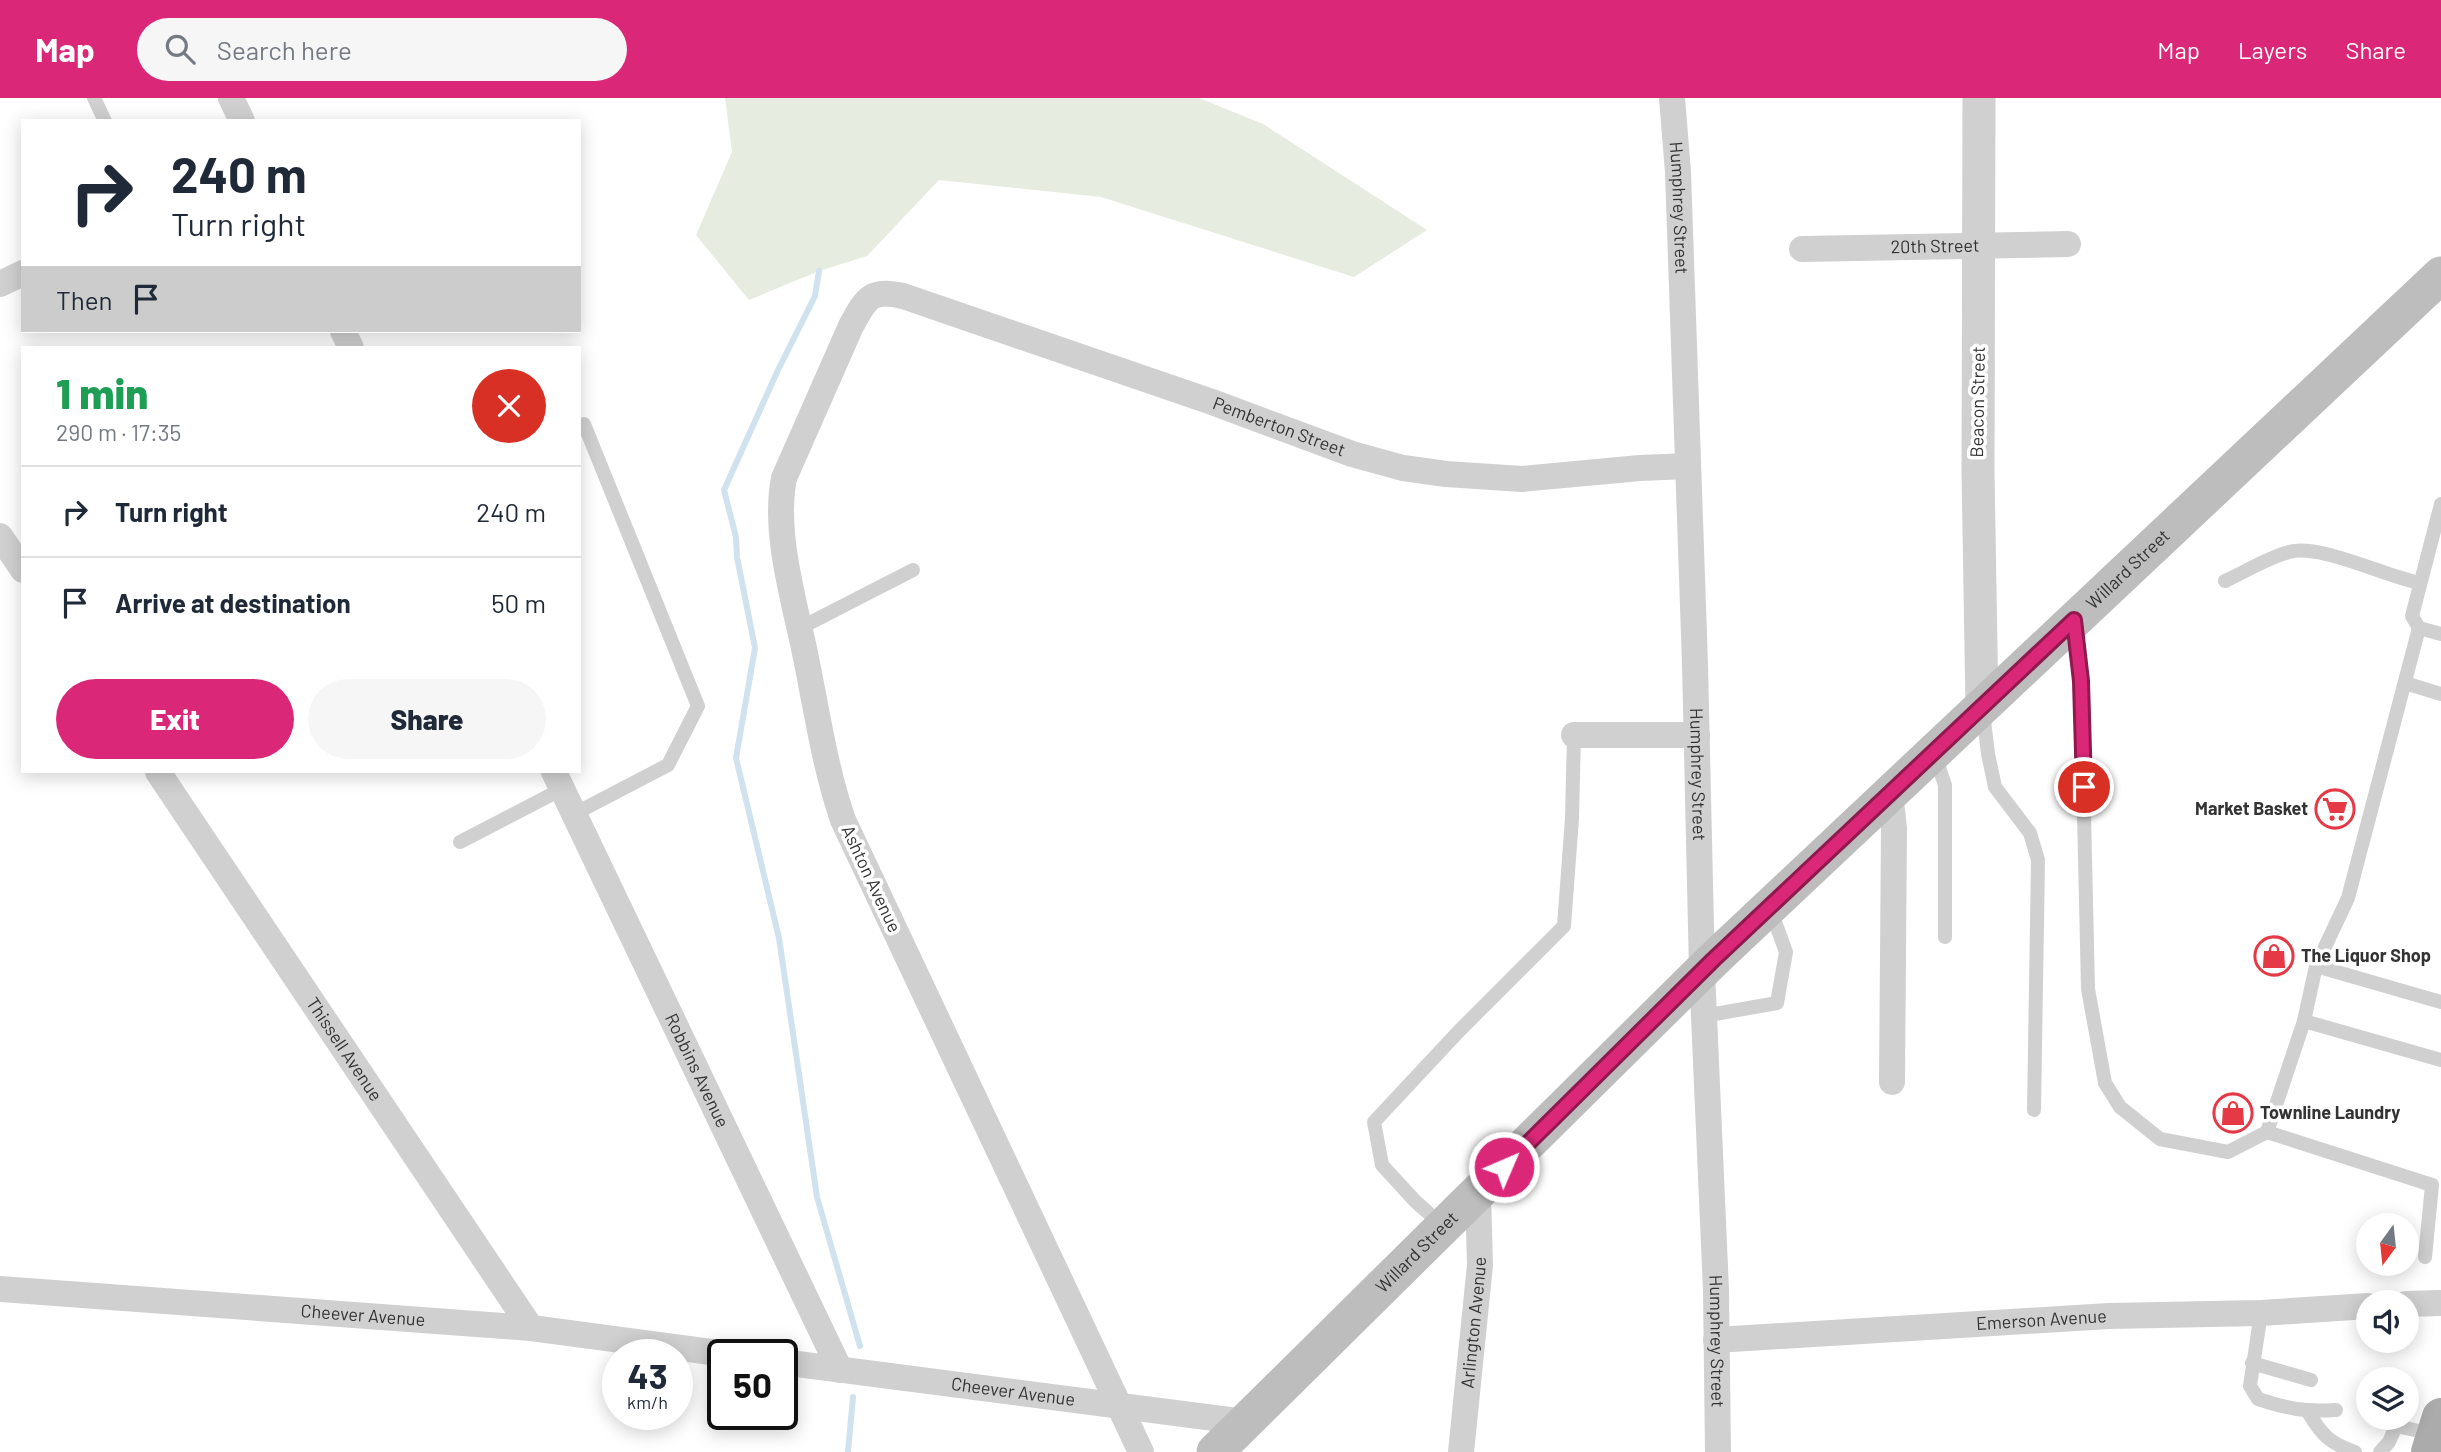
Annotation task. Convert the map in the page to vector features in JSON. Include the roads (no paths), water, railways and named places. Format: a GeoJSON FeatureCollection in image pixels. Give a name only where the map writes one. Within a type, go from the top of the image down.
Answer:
{"type":"FeatureCollection","features":[{"type":"Feature","properties":{"kind":"main road","name":"Willard Street"},"geometry":{"type":"LineString","coordinates":[[1215,1452],[1702,971],[2441,275]]}},
{"type":"Feature","properties":{"kind":"street"},"geometry":{"type":"LineString","coordinates":[[231,98],[241,119]]}},
{"type":"Feature","properties":{"kind":"street","name":"Humphrey Street"},"geometry":{"type":"LineString","coordinates":[[1672,98],[1678,172],[1702,971],[1716,1290],[1718,1452]]}},
{"type":"Feature","properties":{"kind":"street","name":"Beacon Street"},"geometry":{"type":"LineString","coordinates":[[1979,98],[1978,471],[1982,707]]}},
{"type":"Feature","properties":{"kind":"street","name":"20th Street"},"geometry":{"type":"LineString","coordinates":[[1801,249],[2068,244]]}},
{"type":"Feature","properties":{"kind":"street"},"geometry":{"type":"LineString","coordinates":[[0,285],[21,274]]}},
{"type":"Feature","properties":{"kind":"street","name":"Pemberton Street"},"geometry":{"type":"LineString","coordinates":[[886,292],[1186,393],[1352,454],[1403,468],[1522,479],[1688,466]]}},
{"type":"Feature","properties":{"kind":"street","name":"Ashton Avenue"},"geometry":{"type":"LineString","coordinates":[[886,292],[874,294],[863,305],[851,326],[784,478],[779,501],[786,559],[828,770],[843,820],[1141,1452]]}},
{"type":"Feature","properties":{"kind":"street"},"geometry":{"type":"LineString","coordinates":[[1574,735],[1697,735]]}},
{"type":"Feature","properties":{"kind":"street","name":"Thissell Avenue"},"geometry":{"type":"LineString","coordinates":[[159,773],[531,1328]]}},
{"type":"Feature","properties":{"kind":"street","name":"Robbins Avenue"},"geometry":{"type":"LineString","coordinates":[[558,780],[841,1370]]}},
{"type":"Feature","properties":{"kind":"street"},"geometry":{"type":"LineString","coordinates":[[1890,793],[1894,828],[1892,1082]]}},
{"type":"Feature","properties":{"kind":"street","name":"Arlington Avenue"},"geometry":{"type":"LineString","coordinates":[[1461,1452],[1480,1265],[1478,1192]]}},
{"type":"Feature","properties":{"kind":"street","name":"Cheever Avenue"},"geometry":{"type":"LineString","coordinates":[[0,1289],[531,1328],[707,1351]]}},
{"type":"Feature","properties":{"kind":"street"},"geometry":{"type":"LineString","coordinates":[[2419,1304],[2441,1303]]}},
{"type":"Feature","properties":{"kind":"street","name":"Emerson Avenue"},"geometry":{"type":"LineString","coordinates":[[1716,1340],[2109,1316],[2356,1307]]}},
{"type":"Feature","properties":{"kind":"street","name":"Cheever Avenue"},"geometry":{"type":"LineString","coordinates":[[798,1364],[1245,1422]]}},
{"type":"Feature","properties":{"kind":"lane"},"geometry":{"type":"LineString","coordinates":[[94,98],[104,119]]}},
{"type":"Feature","properties":{"kind":"lane"},"geometry":{"type":"LineString","coordinates":[[574,814],[668,765],[698,706],[584,424],[581,425]]}},
{"type":"Feature","properties":{"kind":"lane"},"geometry":{"type":"LineString","coordinates":[[2441,504],[2412,616],[2419,628],[2441,634]]}},
{"type":"Feature","properties":{"kind":"lane"},"geometry":{"type":"LineString","coordinates":[[2225,581],[2291,551],[2333,555],[2397,579],[2420,583]]}},
{"type":"Feature","properties":{"kind":"lane"},"geometry":{"type":"LineString","coordinates":[[800,628],[913,570]]}},
{"type":"Feature","properties":{"kind":"lane"},"geometry":{"type":"LineString","coordinates":[[2074,620],[2081,681],[2088,989],[2105,1083],[2120,1107],[2160,1139],[2228,1152],[2267,1132],[2437,1182],[2425,1257]]}},
{"type":"Feature","properties":{"kind":"lane"},"geometry":{"type":"LineString","coordinates":[[2267,1132],[2304,1021],[2316,966],[2348,898],[2419,628]]}},
{"type":"Feature","properties":{"kind":"lane"},"geometry":{"type":"LineString","coordinates":[[2405,683],[2441,694]]}},
{"type":"Feature","properties":{"kind":"lane"},"geometry":{"type":"LineString","coordinates":[[1982,707],[1995,787],[2030,833],[2038,860],[2034,1110]]}},
{"type":"Feature","properties":{"kind":"lane"},"geometry":{"type":"LineString","coordinates":[[1444,1226],[1415,1201],[1381,1165],[1374,1122],[1459,1031],[1564,926],[1572,818],[1574,735]]}},
{"type":"Feature","properties":{"kind":"lane"},"geometry":{"type":"LineString","coordinates":[[1934,752],[1945,785],[1945,937]]}},
{"type":"Feature","properties":{"kind":"lane"},"geometry":{"type":"LineString","coordinates":[[460,842],[558,780]]}},
{"type":"Feature","properties":{"kind":"lane"},"geometry":{"type":"LineString","coordinates":[[1704,1016],[1777,1003],[1786,952],[1770,907]]}},
{"type":"Feature","properties":{"kind":"lane"},"geometry":{"type":"LineString","coordinates":[[2316,966],[2441,1002]]}},
{"type":"Feature","properties":{"kind":"lane"},"geometry":{"type":"LineString","coordinates":[[2304,1021],[2441,1060]]}},
{"type":"Feature","properties":{"kind":"lane"},"geometry":{"type":"LineString","coordinates":[[2261,1312],[2250,1386],[2258,1399],[2308,1412],[2336,1410]]}},
{"type":"Feature","properties":{"kind":"lane"},"geometry":{"type":"LineString","coordinates":[[2252,1363],[2311,1380]]}},
{"type":"Feature","properties":{"kind":"lane"},"geometry":{"type":"LineString","coordinates":[[2308,1412],[2319,1431],[2334,1445],[2355,1452]]}},
{"type":"Feature","properties":{"kind":"lane"},"geometry":{"type":"LineString","coordinates":[[2380,1452],[2389,1442],[2396,1426],[2437,1435]]}},
{"type":"Feature","properties":{"kind":"waterway"},"geometry":{"type":"LineString","coordinates":[[819,271],[815,296],[724,490],[736,537],[737,557],[755,648],[736,758],[779,938],[817,1197],[860,1346]]}},
{"type":"Feature","properties":{"kind":"waterway"},"geometry":{"type":"LineString","coordinates":[[848,1452],[853,1397]]}},
{"type":"Feature","properties":{"kind":"place","name":"Market Basket"},"geometry":{"type":"Point","coordinates":[2335,809]}},
{"type":"Feature","properties":{"kind":"place","name":"The Liquor Shop"},"geometry":{"type":"Point","coordinates":[2274,956]}},
{"type":"Feature","properties":{"kind":"place","name":"Townline Laundry"},"geometry":{"type":"Point","coordinates":[2233,1113]}}]}
